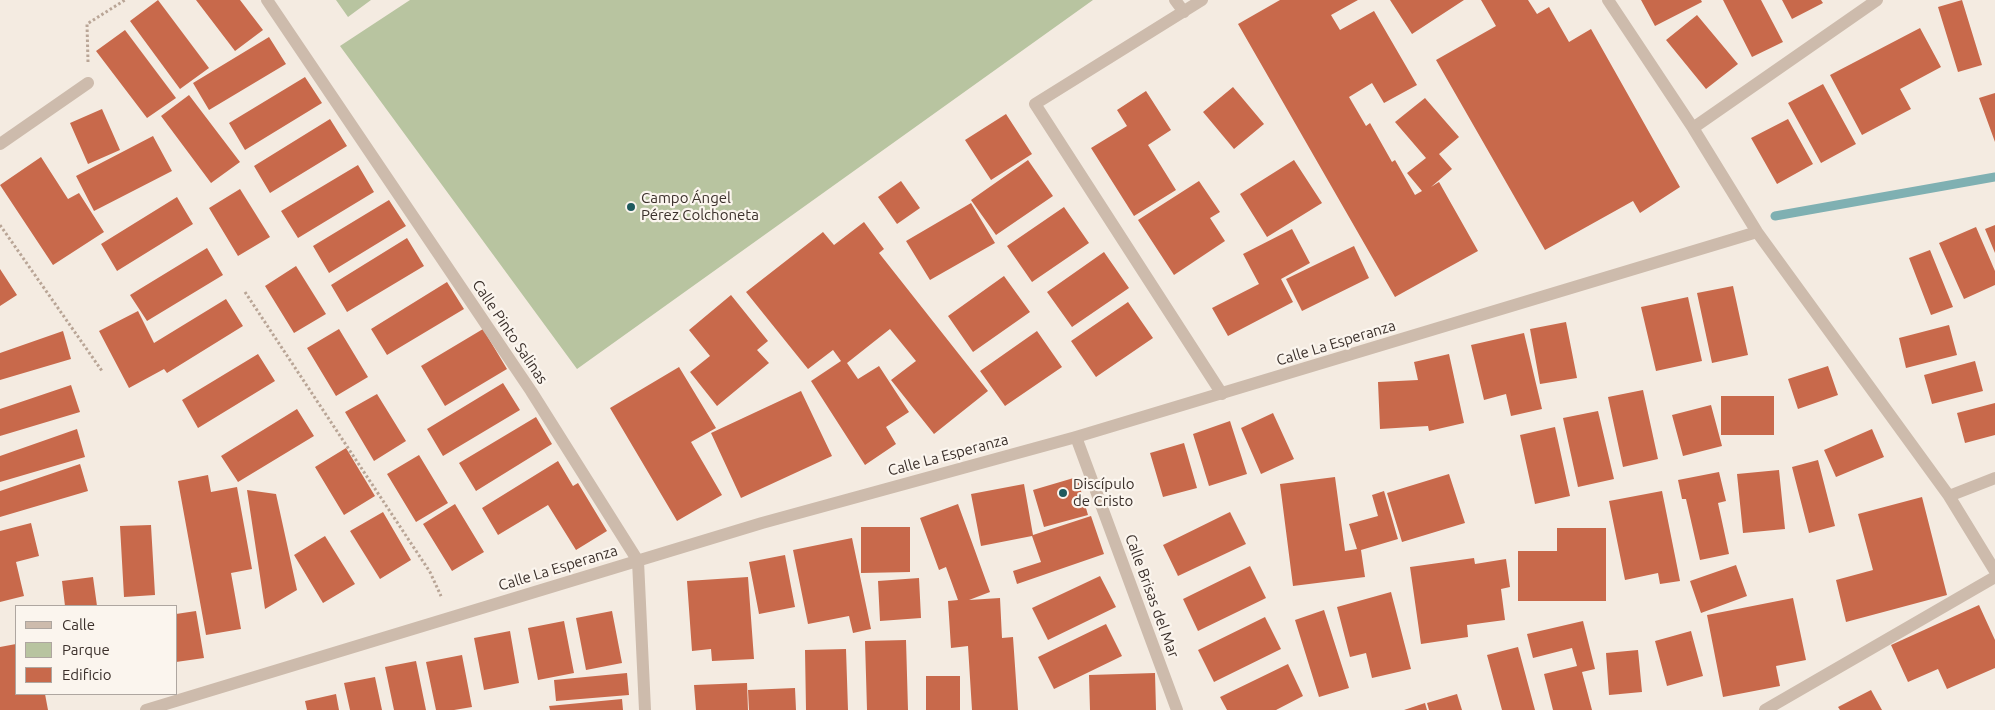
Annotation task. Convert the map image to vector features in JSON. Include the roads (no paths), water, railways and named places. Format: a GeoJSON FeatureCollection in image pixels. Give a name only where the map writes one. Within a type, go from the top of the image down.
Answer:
{"type":"FeatureCollection","features":[{"type":"Feature","properties":{"kind":"street","name":"Calle Pinto Salinas"},"geometry":{"type":"LineString","coordinates":[[268,0],[531,391],[638,561],[645,710]]}},
{"type":"Feature","properties":{"kind":"street"},"geometry":{"type":"LineString","coordinates":[[1175,0],[1184,12]]}},
{"type":"Feature","properties":{"kind":"street"},"geometry":{"type":"LineString","coordinates":[[1202,0],[1035,104],[1222,394]]}},
{"type":"Feature","properties":{"kind":"street"},"geometry":{"type":"LineString","coordinates":[[1608,0],[1693,128],[1757,232],[1949,496],[1995,571]]}},
{"type":"Feature","properties":{"kind":"street"},"geometry":{"type":"LineString","coordinates":[[1693,128],[1877,0]]}},
{"type":"Feature","properties":{"kind":"street"},"geometry":{"type":"LineString","coordinates":[[0,144],[88,83]]}},
{"type":"Feature","properties":{"kind":"street","name":"Calle La Esperanza"},"geometry":{"type":"LineString","coordinates":[[146,710],[762,523],[1076,437],[1757,232]]}},
{"type":"Feature","properties":{"kind":"street","name":"Calle Brisas del Mar"},"geometry":{"type":"LineString","coordinates":[[1076,437],[1177,710]]}},
{"type":"Feature","properties":{"kind":"street"},"geometry":{"type":"LineString","coordinates":[[1949,496],[1995,478]]}},
{"type":"Feature","properties":{"kind":"street"},"geometry":{"type":"LineString","coordinates":[[1765,710],[1995,577]]}},
{"type":"Feature","properties":{"kind":"waterway"},"geometry":{"type":"LineString","coordinates":[[1775,216],[1995,177]]}},
{"type":"Feature","properties":{"kind":"place","name":"Campo Ángel Pérez Colchoneta"},"geometry":{"type":"Point","coordinates":[631,207]}},
{"type":"Feature","properties":{"kind":"place","name":"Discípulo de Cristo"},"geometry":{"type":"Point","coordinates":[1063,493]}}]}
